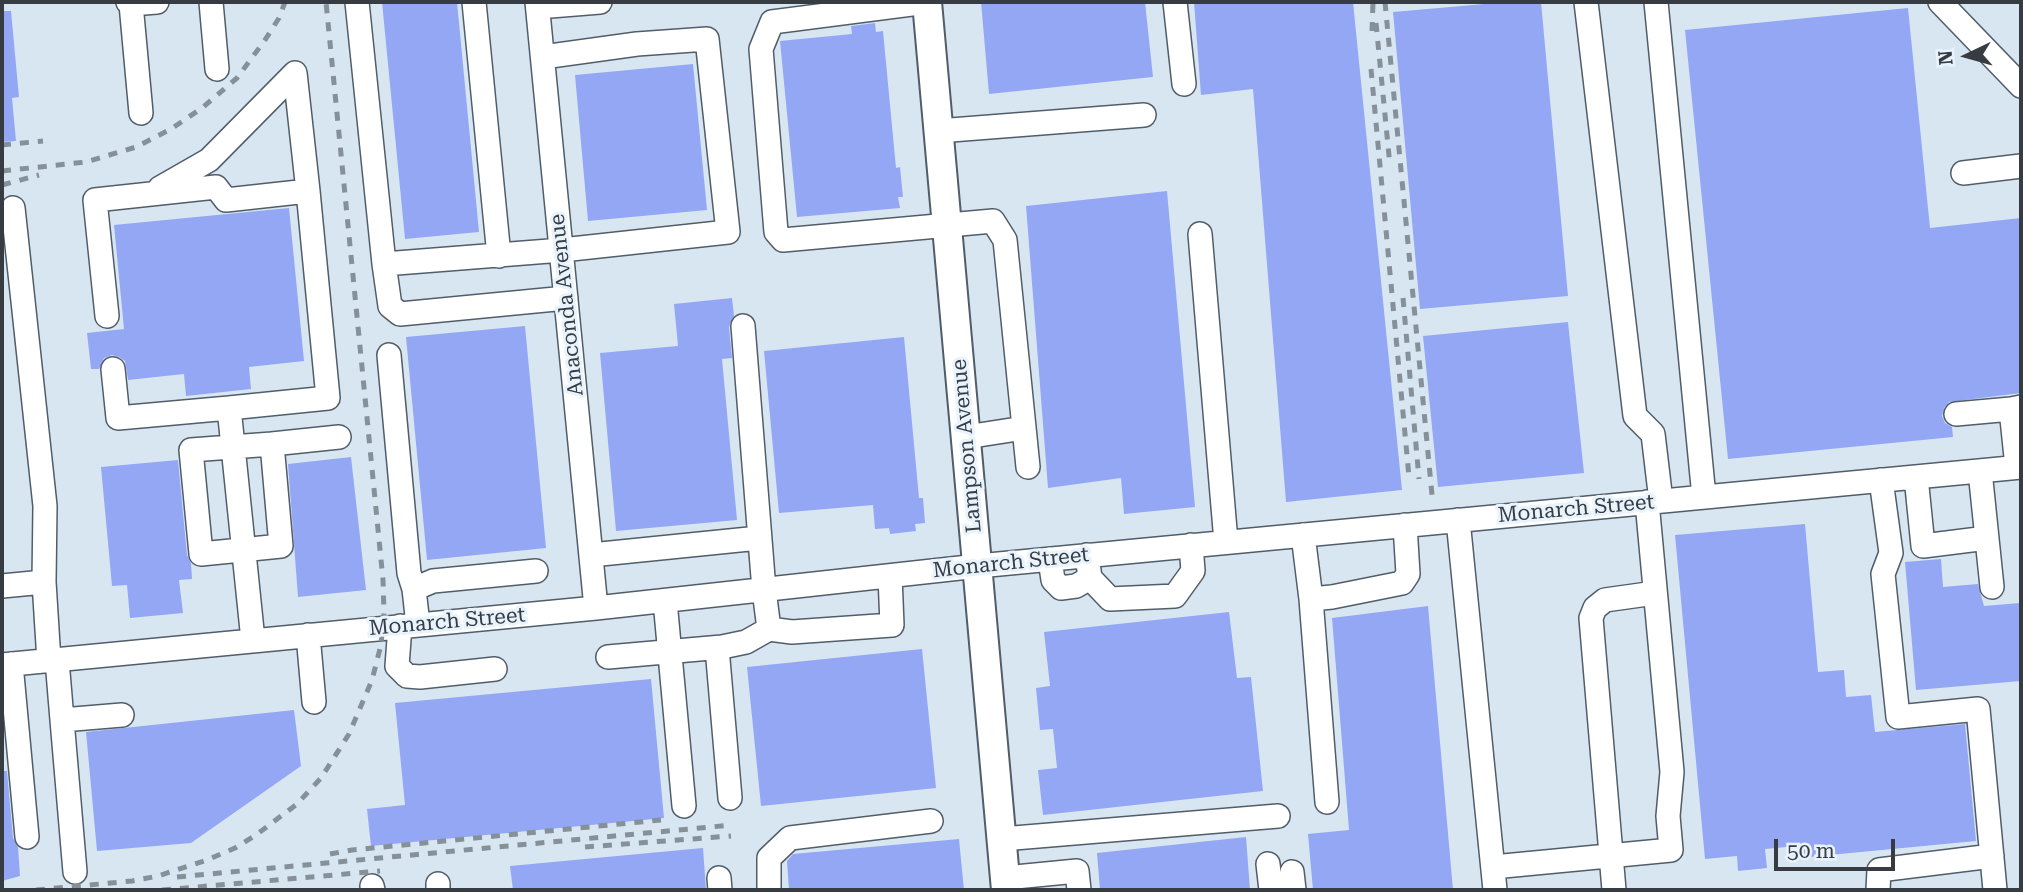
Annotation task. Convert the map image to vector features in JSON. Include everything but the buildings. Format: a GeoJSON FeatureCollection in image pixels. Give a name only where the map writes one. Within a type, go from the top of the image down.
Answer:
{"type":"FeatureCollection","features":[{"type":"Feature","properties":{"kind":"main road","name":"Lampson Avenue"},"geometry":{"type":"LineString","coordinates":[[927,2],[1005,884]]}},
{"type":"Feature","properties":{"kind":"street"},"geometry":{"type":"LineString","coordinates":[[141,113],[130,3],[157,2]]}},
{"type":"Feature","properties":{"kind":"street"},"geometry":{"type":"LineString","coordinates":[[211,2],[217,69]]}},
{"type":"Feature","properties":{"kind":"street"},"geometry":{"type":"LineString","coordinates":[[357,2],[390,306],[400,314],[566,298]]}},
{"type":"Feature","properties":{"kind":"street"},"geometry":{"type":"LineString","coordinates":[[474,2],[499,256]]}},
{"type":"Feature","properties":{"kind":"street"},"geometry":{"type":"LineString","coordinates":[[538,5],[600,2]]}},
{"type":"Feature","properties":{"kind":"street"},"geometry":{"type":"LineString","coordinates":[[927,2],[772,22],[761,49],[776,232],[783,240],[993,221],[1005,240],[1028,467]]}},
{"type":"Feature","properties":{"kind":"street"},"geometry":{"type":"LineString","coordinates":[[1175,2],[1184,84]]}},
{"type":"Feature","properties":{"kind":"street"},"geometry":{"type":"LineString","coordinates":[[1493,867],[1671,850],[1668,816],[1672,772],[1655,593],[1653,434],[1635,416],[1586,2]]}},
{"type":"Feature","properties":{"kind":"street"},"geometry":{"type":"LineString","coordinates":[[1656,2],[1704,497]]}},
{"type":"Feature","properties":{"kind":"street"},"geometry":{"type":"LineString","coordinates":[[1940,2],[2021,86]]}},
{"type":"Feature","properties":{"kind":"street","name":"Anaconda Avenue"},"geometry":{"type":"LineString","coordinates":[[538,5],[597,608]]}},
{"type":"Feature","properties":{"kind":"street"},"geometry":{"type":"LineString","coordinates":[[384,264],[499,256],[729,232],[707,39],[637,44],[543,57]]}},
{"type":"Feature","properties":{"kind":"street"},"geometry":{"type":"LineString","coordinates":[[113,369],[118,418],[328,398],[295,73],[209,160],[147,194]]}},
{"type":"Feature","properties":{"kind":"street"},"geometry":{"type":"LineString","coordinates":[[939,131],[1144,115]]}},
{"type":"Feature","properties":{"kind":"street"},"geometry":{"type":"LineString","coordinates":[[1963,173],[2021,166]]}},
{"type":"Feature","properties":{"kind":"street"},"geometry":{"type":"LineString","coordinates":[[107,316],[95,200],[216,187],[226,200],[308,191]]}},
{"type":"Feature","properties":{"kind":"street"},"geometry":{"type":"LineString","coordinates":[[13,208],[45,506],[44,582],[62,720],[75,872]]}},
{"type":"Feature","properties":{"kind":"street"},"geometry":{"type":"LineString","coordinates":[[1200,234],[1226,542]]}},
{"type":"Feature","properties":{"kind":"street"},"geometry":{"type":"LineString","coordinates":[[743,326],[759,538],[769,629]]}},
{"type":"Feature","properties":{"kind":"street"},"geometry":{"type":"LineString","coordinates":[[389,355],[409,573],[414,589],[409,625],[397,666],[407,676],[420,677],[495,669]]}},
{"type":"Feature","properties":{"kind":"street"},"geometry":{"type":"LineString","coordinates":[[229,408],[253,640]]}},
{"type":"Feature","properties":{"kind":"street"},"geometry":{"type":"LineString","coordinates":[[1956,414],[2016,408],[2019,467]]}},
{"type":"Feature","properties":{"kind":"street"},"geometry":{"type":"LineString","coordinates":[[966,437],[1024,428]]}},
{"type":"Feature","properties":{"kind":"street"},"geometry":{"type":"LineString","coordinates":[[272,444],[281,546],[201,554],[191,450],[339,437]]}},
{"type":"Feature","properties":{"kind":"street","name":"Monarch Street"},"geometry":{"type":"LineString","coordinates":[[6,665],[597,608],[1050,559],[1088,567],[1191,545],[2019,467]]}},
{"type":"Feature","properties":{"kind":"street"},"geometry":{"type":"LineString","coordinates":[[1980,471],[1992,587]]}},
{"type":"Feature","properties":{"kind":"street"},"geometry":{"type":"LineString","coordinates":[[236,477],[274,474]]}},
{"type":"Feature","properties":{"kind":"street"},"geometry":{"type":"LineString","coordinates":[[1916,477],[1923,546],[1987,538]]}},
{"type":"Feature","properties":{"kind":"street"},"geometry":{"type":"LineString","coordinates":[[1881,480],[1891,553],[1883,574],[1898,717],[1978,709],[1995,890]]}},
{"type":"Feature","properties":{"kind":"street"},"geometry":{"type":"LineString","coordinates":[[1458,520],[1495,890]]}},
{"type":"Feature","properties":{"kind":"street"},"geometry":{"type":"LineString","coordinates":[[1311,599],[1402,583],[1408,574],[1405,525]]}},
{"type":"Feature","properties":{"kind":"street"},"geometry":{"type":"LineString","coordinates":[[1303,535],[1311,599],[1327,802]]}},
{"type":"Feature","properties":{"kind":"street"},"geometry":{"type":"LineString","coordinates":[[591,555],[759,538]]}},
{"type":"Feature","properties":{"kind":"street"},"geometry":{"type":"LineString","coordinates":[[1088,567],[1110,599],[1175,596],[1193,571],[1191,545]]}},
{"type":"Feature","properties":{"kind":"street"},"geometry":{"type":"LineString","coordinates":[[414,589],[433,581],[536,571]]}},
{"type":"Feature","properties":{"kind":"street"},"geometry":{"type":"LineString","coordinates":[[608,657],[717,648],[747,642],[769,629],[792,632],[891,625],[890,576]]}},
{"type":"Feature","properties":{"kind":"street"},"geometry":{"type":"LineString","coordinates":[[2,586],[44,582]]}},
{"type":"Feature","properties":{"kind":"street"},"geometry":{"type":"LineString","coordinates":[[1614,890],[1591,618],[1595,608],[1605,600],[1655,593]]}},
{"type":"Feature","properties":{"kind":"street"},"geometry":{"type":"LineString","coordinates":[[665,601],[684,806]]}},
{"type":"Feature","properties":{"kind":"street"},"geometry":{"type":"LineString","coordinates":[[308,635],[314,702]]}},
{"type":"Feature","properties":{"kind":"street"},"geometry":{"type":"LineString","coordinates":[[717,648],[730,798]]}},
{"type":"Feature","properties":{"kind":"street"},"geometry":{"type":"LineString","coordinates":[[6,665],[27,837]]}},
{"type":"Feature","properties":{"kind":"street"},"geometry":{"type":"LineString","coordinates":[[62,720],[122,715]]}},
{"type":"Feature","properties":{"kind":"street"},"geometry":{"type":"LineString","coordinates":[[1002,839],[1278,816]]}},
{"type":"Feature","properties":{"kind":"street"},"geometry":{"type":"LineString","coordinates":[[769,890],[769,858],[790,838],[931,821]]}},
{"type":"Feature","properties":{"kind":"street"},"geometry":{"type":"LineString","coordinates":[[1878,890],[1879,870],[1992,856]]}},
{"type":"Feature","properties":{"kind":"street"},"geometry":{"type":"LineString","coordinates":[[1268,864],[1271,890]]}},
{"type":"Feature","properties":{"kind":"street"},"geometry":{"type":"LineString","coordinates":[[1005,884],[1077,871],[1079,890]]}},
{"type":"Feature","properties":{"kind":"railway"},"geometry":{"type":"LineString","coordinates":[[2,171],[86,162],[136,147],[171,129],[202,108],[237,78],[279,18],[285,2]]}},
{"type":"Feature","properties":{"kind":"railway"},"geometry":{"type":"LineString","coordinates":[[36,890],[158,876],[207,860],[256,835],[297,804],[321,778],[349,734],[372,680],[381,645],[383,580],[326,2]]}},
{"type":"Feature","properties":{"kind":"railway"},"geometry":{"type":"LineString","coordinates":[[1372,31],[1373,2]]}},
{"type":"Feature","properties":{"kind":"railway"},"geometry":{"type":"LineString","coordinates":[[1385,2],[1432,495]]}},
{"type":"Feature","properties":{"kind":"railway"},"geometry":{"type":"LineString","coordinates":[[1376,23],[1390,166]]}},
{"type":"Feature","properties":{"kind":"railway"},"geometry":{"type":"LineString","coordinates":[[1371,69],[1409,477]]}},
{"type":"Feature","properties":{"kind":"railway"},"geometry":{"type":"LineString","coordinates":[[2,145],[43,141]]}},
{"type":"Feature","properties":{"kind":"railway"},"geometry":{"type":"LineString","coordinates":[[2,185],[39,175]]}},
{"type":"Feature","properties":{"kind":"railway"},"geometry":{"type":"LineString","coordinates":[[1403,298],[1419,479]]}},
{"type":"Feature","properties":{"kind":"railway"},"geometry":{"type":"LineString","coordinates":[[330,854],[661,820]]}},
{"type":"Feature","properties":{"kind":"railway"},"geometry":{"type":"LineString","coordinates":[[177,877],[732,825]]}},
{"type":"Feature","properties":{"kind":"railway"},"geometry":{"type":"LineString","coordinates":[[585,847],[731,836]]}},
{"type":"Feature","properties":{"kind":"railway"},"geometry":{"type":"LineString","coordinates":[[162,890],[380,871]]}}]}
